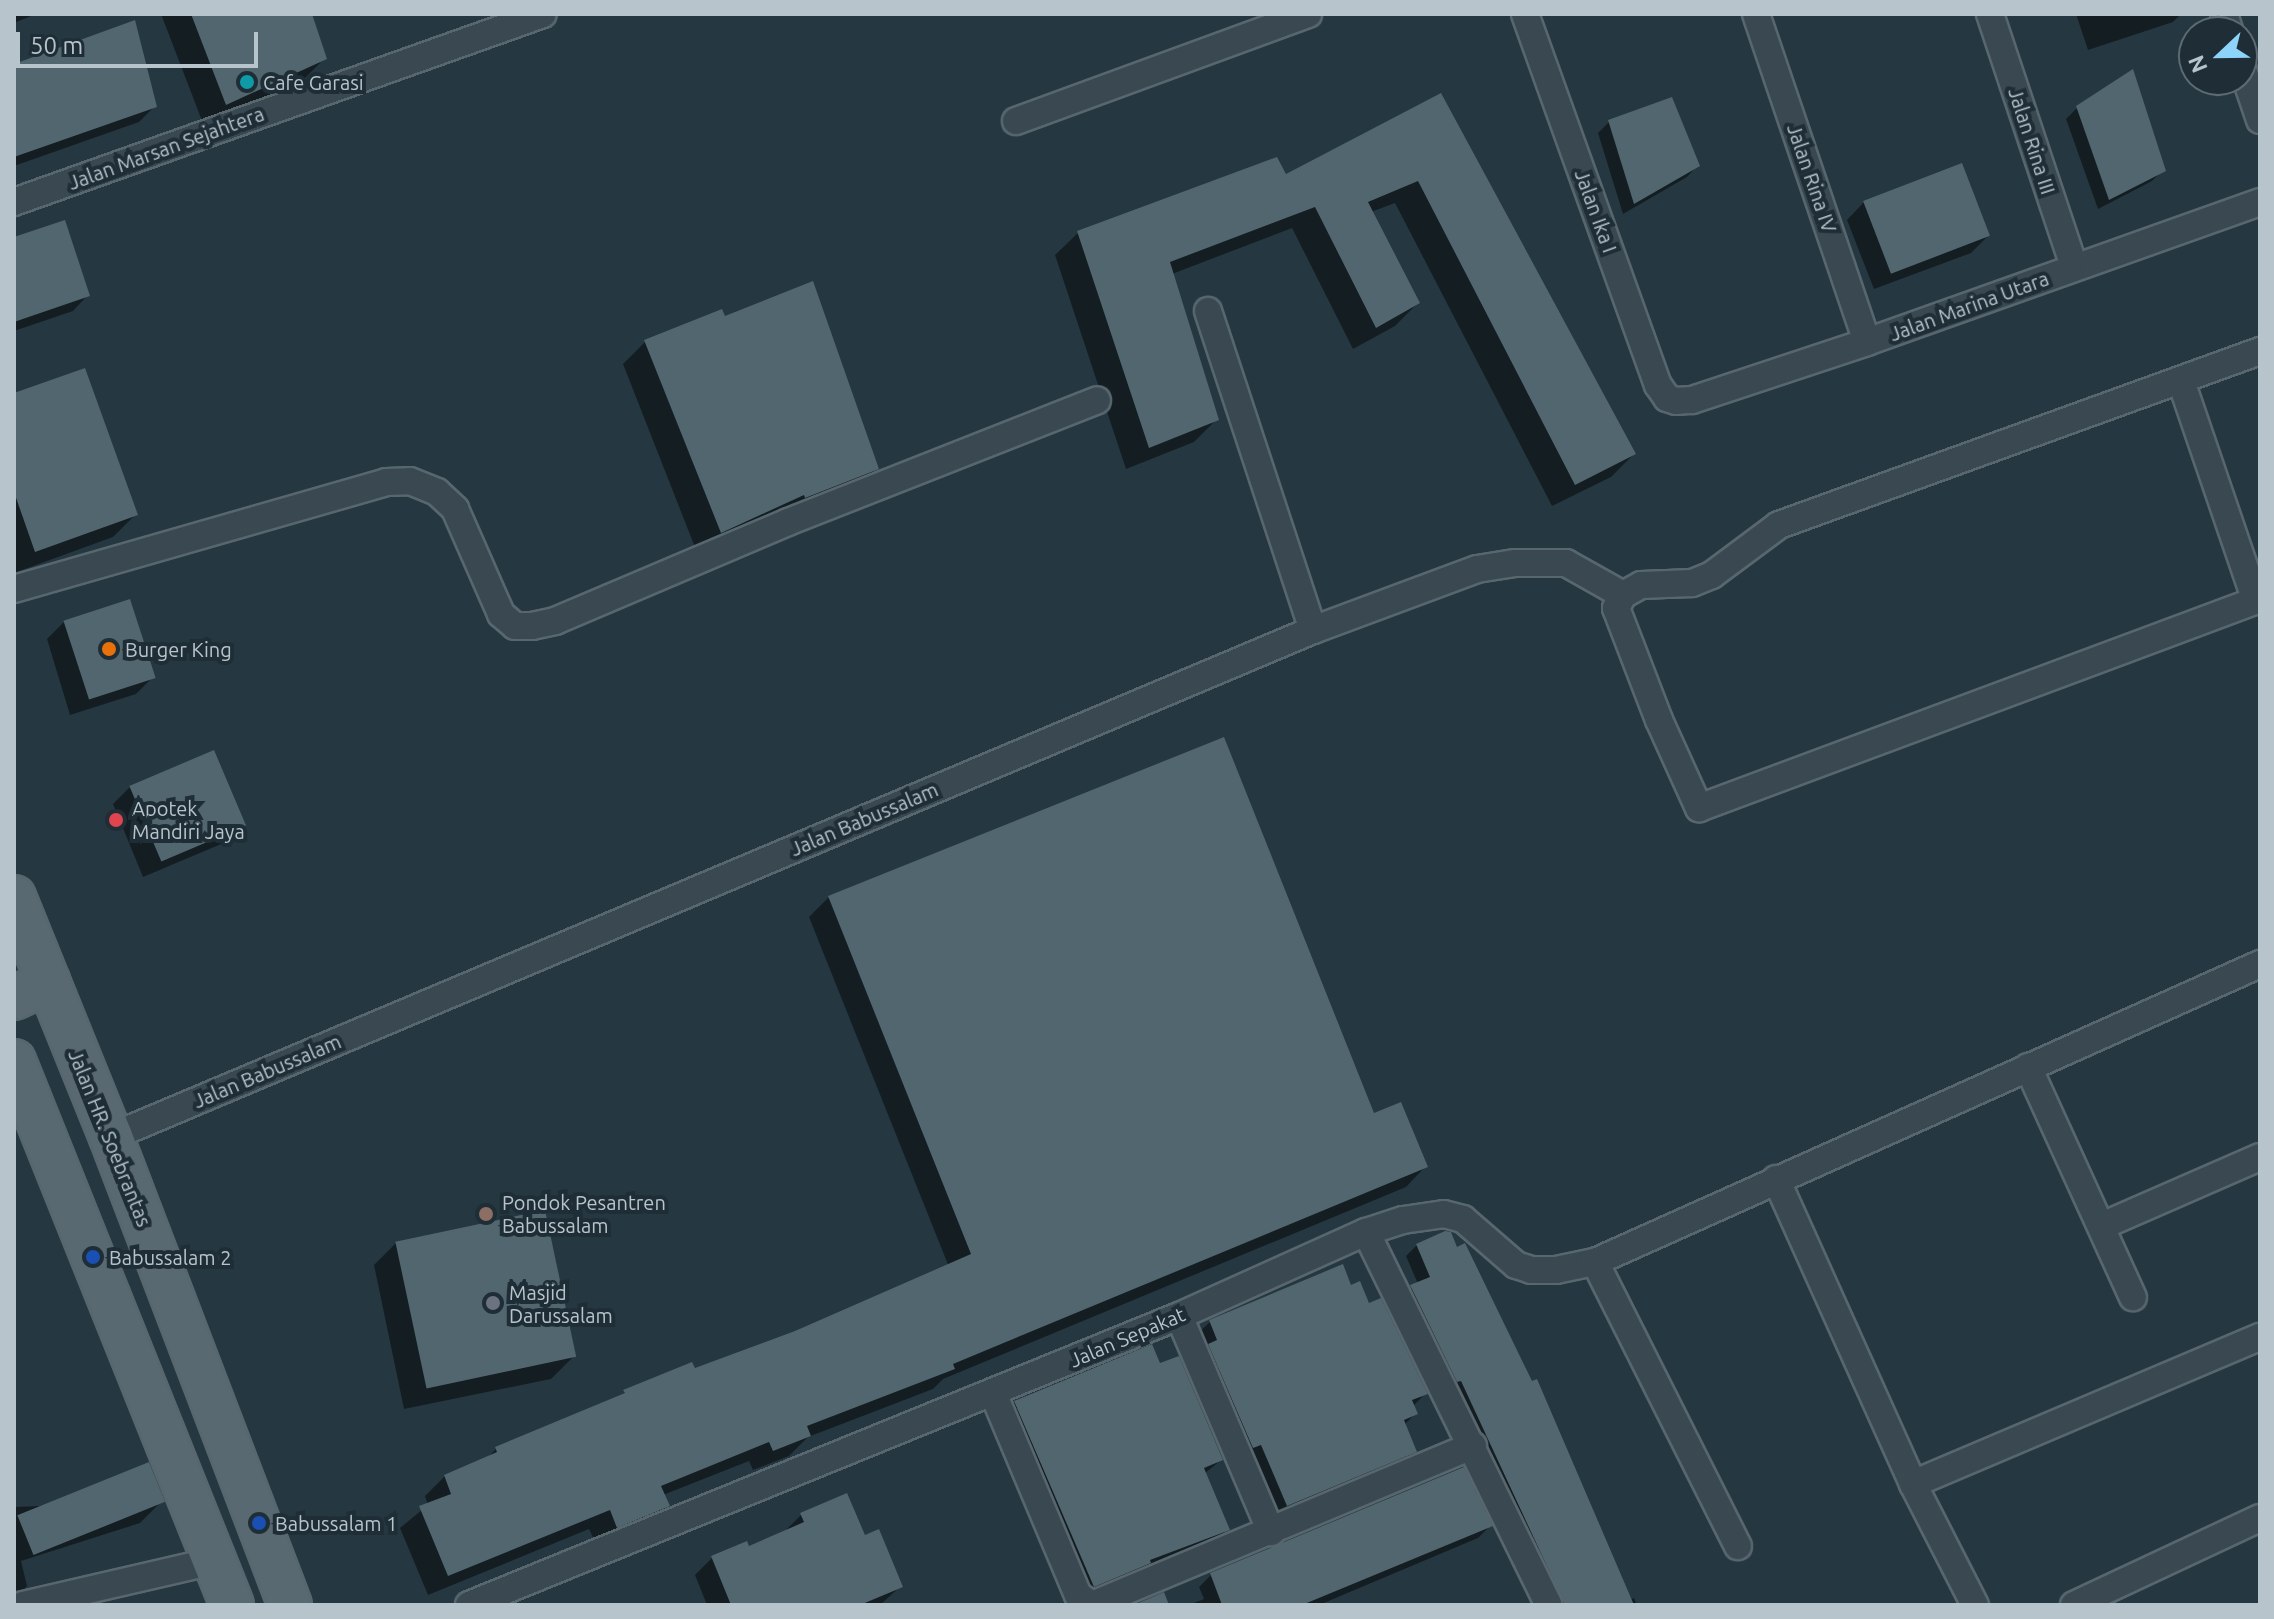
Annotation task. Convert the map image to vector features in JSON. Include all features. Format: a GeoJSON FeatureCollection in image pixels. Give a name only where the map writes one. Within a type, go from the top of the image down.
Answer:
{"type":"FeatureCollection","features":[{"type":"Feature","properties":{"kind":"main road","name":"Jalan HR. Soebrantas"},"geometry":{"type":"LineString","coordinates":[[14,897],[31,990],[111,1137],[290,1605]]}},
{"type":"Feature","properties":{"kind":"main road"},"geometry":{"type":"LineString","coordinates":[[14,1061],[232,1605]]}},
{"type":"Feature","properties":{"kind":"street","name":"Jalan Marsan Sejahtera"},"geometry":{"type":"LineString","coordinates":[[14,202],[543,14]]}},
{"type":"Feature","properties":{"kind":"street"},"geometry":{"type":"LineString","coordinates":[[1016,121],[1308,14]]}},
{"type":"Feature","properties":{"kind":"street","name":"Jalan Ika I"},"geometry":{"type":"LineString","coordinates":[[1525,14],[1658,385],[1667,398],[1676,401]]}},
{"type":"Feature","properties":{"kind":"street","name":"Jalan Rina IV"},"geometry":{"type":"LineString","coordinates":[[1756,14],[1867,342]]}},
{"type":"Feature","properties":{"kind":"street","name":"Jalan Rina III"},"geometry":{"type":"LineString","coordinates":[[1990,14],[2074,267]]}},
{"type":"Feature","properties":{"kind":"street"},"geometry":{"type":"LineString","coordinates":[[2252,96],[2260,120]]}},
{"type":"Feature","properties":{"kind":"street","name":"Jalan Marina Utara"},"geometry":{"type":"LineString","coordinates":[[1676,401],[1692,400],[1867,342],[2260,202]]}},
{"type":"Feature","properties":{"kind":"street"},"geometry":{"type":"LineString","coordinates":[[1208,311],[1313,630]]}},
{"type":"Feature","properties":{"kind":"street"},"geometry":{"type":"LineString","coordinates":[[2181,381],[2258,600],[1699,808],[1621,625],[1616,608],[1623,595],[1641,585],[1692,583],[1712,575],[1779,525],[2260,351]]}},
{"type":"Feature","properties":{"kind":"street"},"geometry":{"type":"LineString","coordinates":[[14,589],[386,482],[410,481],[437,492],[455,509],[501,614],[515,626],[532,626],[555,621],[803,516],[1097,400]]}},
{"type":"Feature","properties":{"kind":"street","name":"Jalan Babussalam"},"geometry":{"type":"LineString","coordinates":[[111,1137],[1313,630],[1477,569],[1516,563],[1566,563],[1623,595]]}},
{"type":"Feature","properties":{"kind":"street","name":"Jalan Sepakat"},"geometry":{"type":"LineString","coordinates":[[469,1605],[993,1393],[1179,1316],[1366,1232],[1403,1220],[1444,1214],[1463,1219],[1516,1265],[1531,1270],[1556,1270],[1595,1262],[2260,964]]}},
{"type":"Feature","properties":{"kind":"street"},"geometry":{"type":"LineString","coordinates":[[2028,1067],[2133,1297]]}},
{"type":"Feature","properties":{"kind":"street"},"geometry":{"type":"LineString","coordinates":[[2102,1226],[2260,1157]]}},
{"type":"Feature","properties":{"kind":"street"},"geometry":{"type":"LineString","coordinates":[[1776,1179],[1913,1484],[1975,1605]]}},
{"type":"Feature","properties":{"kind":"street"},"geometry":{"type":"LineString","coordinates":[[1366,1232],[1549,1605]]}},
{"type":"Feature","properties":{"kind":"street"},"geometry":{"type":"LineString","coordinates":[[1595,1262],[1738,1546]]}},
{"type":"Feature","properties":{"kind":"street"},"geometry":{"type":"LineString","coordinates":[[1179,1316],[1271,1532]]}},
{"type":"Feature","properties":{"kind":"street"},"geometry":{"type":"LineString","coordinates":[[1913,1484],[2260,1337]]}},
{"type":"Feature","properties":{"kind":"street"},"geometry":{"type":"LineString","coordinates":[[993,1393],[1078,1595],[1092,1605],[1473,1446]]}},
{"type":"Feature","properties":{"kind":"street"},"geometry":{"type":"LineString","coordinates":[[2074,1605],[2260,1518]]}},
{"type":"Feature","properties":{"kind":"street"},"geometry":{"type":"LineString","coordinates":[[23,1605],[214,1561]]}},
{"type":"Feature","properties":{"kind":"building","name":"Cafe Garasi"},"geometry":{"type":"Polygon","coordinates":[[[191,14],[312,14],[327,59],[226,105],[191,14]]]}},
{"type":"Feature","properties":{"kind":"building"},"geometry":{"type":"Polygon","coordinates":[[[135,20],[157,107],[14,157],[14,64],[135,20]]]}},
{"type":"Feature","properties":{"kind":"building"},"geometry":{"type":"Polygon","coordinates":[[[2133,69],[2166,171],[2109,200],[2076,106],[2133,69]]]}},
{"type":"Feature","properties":{"kind":"building"},"geometry":{"type":"Polygon","coordinates":[[[1441,93],[1636,454],[1575,485],[1418,181],[1368,202],[1420,303],[1376,328],[1315,207],[1170,262],[1219,420],[1149,448],[1077,231],[1277,157],[1286,174],[1441,93]]]}},
{"type":"Feature","properties":{"kind":"building"},"geometry":{"type":"Polygon","coordinates":[[[1672,97],[1700,166],[1634,204],[1608,120],[1672,97]]]}},
{"type":"Feature","properties":{"kind":"building"},"geometry":{"type":"Polygon","coordinates":[[[1962,163],[1990,236],[1891,274],[1863,201],[1962,163]]]}},
{"type":"Feature","properties":{"kind":"building"},"geometry":{"type":"Polygon","coordinates":[[[65,220],[90,296],[14,322],[14,237],[65,220]]]}},
{"type":"Feature","properties":{"kind":"building"},"geometry":{"type":"Polygon","coordinates":[[[813,281],[879,469],[805,498],[804,495],[721,533],[644,340],[722,309],[725,316],[813,281]]]}},
{"type":"Feature","properties":{"kind":"building"},"geometry":{"type":"Polygon","coordinates":[[[85,368],[138,515],[35,552],[14,492],[14,393],[85,368]]]}},
{"type":"Feature","properties":{"kind":"building","name":"Burger King"},"geometry":{"type":"Polygon","coordinates":[[[130,599],[156,678],[89,700],[63,621],[130,599]]]}},
{"type":"Feature","properties":{"kind":"building"},"geometry":{"type":"Polygon","coordinates":[[[1224,737],[1374,1113],[1401,1102],[1428,1167],[953,1364],[955,1369],[807,1426],[811,1436],[773,1451],[769,1442],[661,1486],[670,1506],[617,1528],[610,1510],[448,1576],[419,1506],[451,1494],[444,1475],[497,1452],[495,1447],[625,1393],[623,1390],[692,1362],[695,1368],[795,1331],[971,1254],[828,896],[1224,737]]]}},
{"type":"Feature","properties":{"kind":"building"},"geometry":{"type":"Polygon","coordinates":[[[214,750],[246,825],[161,861],[129,786],[214,750]]]}},
{"type":"Feature","properties":{"kind":"building"},"geometry":{"type":"Polygon","coordinates":[[[545,1210],[576,1357],[427,1389],[395,1242],[545,1210]]]}},
{"type":"Feature","properties":{"kind":"building"},"geometry":{"type":"Polygon","coordinates":[[[1445,1231],[1451,1232],[1457,1247],[1465,1243],[1532,1381],[1537,1379],[1634,1605],[1565,1605],[1461,1381],[1457,1382],[1410,1285],[1430,1277],[1416,1244],[1445,1231]]]}},
{"type":"Feature","properties":{"kind":"building"},"geometry":{"type":"Polygon","coordinates":[[[1343,1264],[1351,1285],[1360,1281],[1369,1303],[1381,1298],[1428,1394],[1412,1400],[1418,1414],[1404,1420],[1417,1452],[1287,1506],[1261,1445],[1253,1448],[1208,1344],[1217,1340],[1209,1320],[1343,1264]]]}},
{"type":"Feature","properties":{"kind":"building"},"geometry":{"type":"Polygon","coordinates":[[[1152,1344],[1160,1363],[1179,1356],[1223,1460],[1204,1468],[1230,1530],[1150,1560],[1151,1563],[1094,1587],[1014,1401],[1152,1344]]]}},
{"type":"Feature","properties":{"kind":"building"},"geometry":{"type":"Polygon","coordinates":[[[149,1462],[165,1502],[33,1555],[17,1515],[149,1462]]]}},
{"type":"Feature","properties":{"kind":"building"},"geometry":{"type":"Polygon","coordinates":[[[1464,1467],[1493,1526],[1302,1605],[1222,1605],[1210,1573],[1464,1467]]]}},
{"type":"Feature","properties":{"kind":"building"},"geometry":{"type":"Polygon","coordinates":[[[847,1493],[865,1535],[879,1529],[903,1587],[860,1605],[731,1605],[711,1556],[747,1541],[749,1546],[804,1522],[800,1513],[847,1493]]]}},
{"type":"Feature","properties":{"kind":"building"},"geometry":{"type":"Polygon","coordinates":[[[1164,1592],[1169,1605],[1134,1605],[1164,1592]]]}},
{"type":"Feature","properties":{"kind":"place","name":"Cafe Garasi"},"geometry":{"type":"Point","coordinates":[247,82]}},
{"type":"Feature","properties":{"kind":"place","name":"Burger King"},"geometry":{"type":"Point","coordinates":[109,649]}},
{"type":"Feature","properties":{"kind":"place","name":"Apotek Mandiri Jaya"},"geometry":{"type":"Point","coordinates":[116,820]}},
{"type":"Feature","properties":{"kind":"place","name":"Pondok Pesantren Babussalam"},"geometry":{"type":"Point","coordinates":[486,1214]}},
{"type":"Feature","properties":{"kind":"place","name":"Babussalam 2"},"geometry":{"type":"Point","coordinates":[93,1257]}},
{"type":"Feature","properties":{"kind":"place","name":"Masjid Darussalam"},"geometry":{"type":"Point","coordinates":[493,1303]}},
{"type":"Feature","properties":{"kind":"place","name":"Babussalam 1"},"geometry":{"type":"Point","coordinates":[259,1523]}}]}
